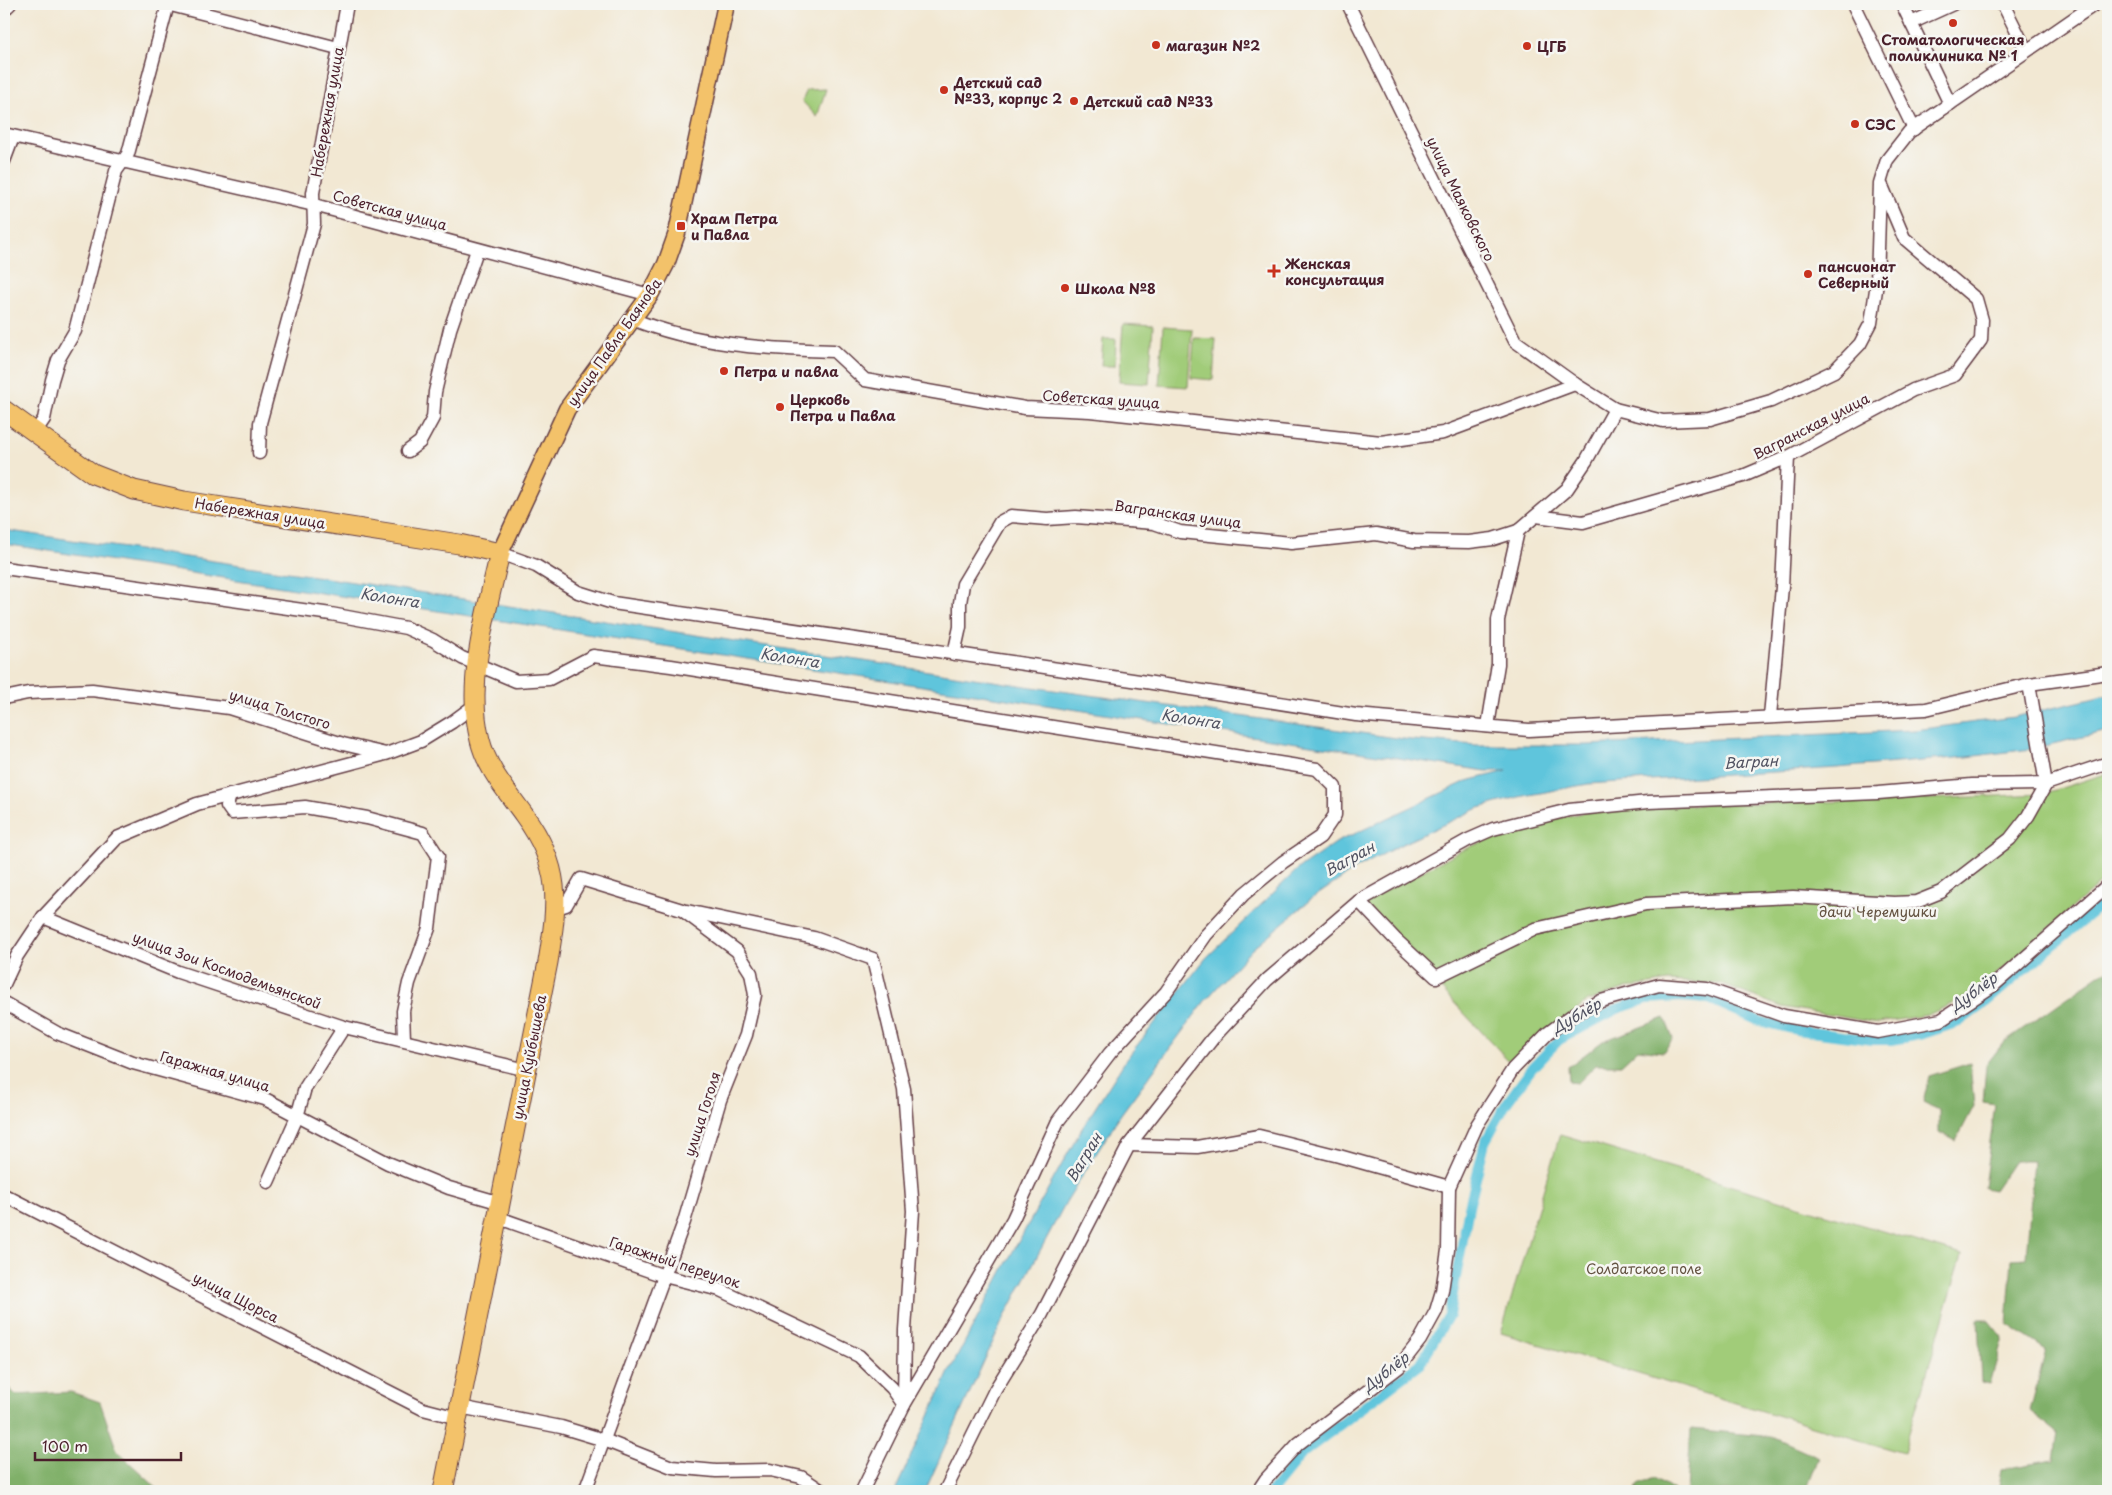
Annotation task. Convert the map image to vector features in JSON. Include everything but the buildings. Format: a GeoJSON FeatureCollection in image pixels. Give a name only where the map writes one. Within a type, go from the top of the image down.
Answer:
{"type":"FeatureCollection","features":[{"type":"Feature","properties":{"kind":"highway","name":"Набережная улица"},"geometry":{"type":"LineString","coordinates":[[4,410],[34,434],[93,474],[115,484],[159,497],[449,543],[500,553]]}},
{"type":"Feature","properties":{"kind":"highway","name":"улица Куйбышева"},"geometry":{"type":"LineString","coordinates":[[443,1491],[500,1210],[548,962],[556,908],[551,862],[524,814],[506,792],[491,768],[480,740],[474,705],[477,664],[500,553]]}},
{"type":"Feature","properties":{"kind":"main road","name":"улица Павла Баянова"},"geometry":{"type":"LineString","coordinates":[[500,553],[567,409],[650,295],[666,264],[677,233],[726,4]]}},
{"type":"Feature","properties":{"kind":"street"},"geometry":{"type":"LineString","coordinates":[[4,10],[10,4]]}},
{"type":"Feature","properties":{"kind":"street"},"geometry":{"type":"LineString","coordinates":[[34,434],[44,419],[58,360],[75,332],[116,171],[128,154],[167,4],[338,48]]}},
{"type":"Feature","properties":{"kind":"street","name":"Набережная улица"},"geometry":{"type":"LineString","coordinates":[[259,453],[260,423],[314,224],[313,193],[347,4]]}},
{"type":"Feature","properties":{"kind":"street","name":"улица Маяковского"},"geometry":{"type":"LineString","coordinates":[[1348,4],[1515,341],[1575,384],[1615,409],[1663,421],[1710,419],[1771,401],[1834,371],[1860,344],[1871,323],[1876,283],[1880,183],[1886,160],[1914,128],[2095,4]]}},
{"type":"Feature","properties":{"kind":"street"},"geometry":{"type":"LineString","coordinates":[[1853,4],[1914,128]]}},
{"type":"Feature","properties":{"kind":"street"},"geometry":{"type":"LineString","coordinates":[[1902,4],[1950,104]]}},
{"type":"Feature","properties":{"kind":"street"},"geometry":{"type":"LineString","coordinates":[[1911,23],[1953,4]]}},
{"type":"Feature","properties":{"kind":"street"},"geometry":{"type":"LineString","coordinates":[[2003,4],[2026,50]]}},
{"type":"Feature","properties":{"kind":"street"},"geometry":{"type":"LineString","coordinates":[[4,161],[8,135]]}},
{"type":"Feature","properties":{"kind":"street","name":"Советская улица"},"geometry":{"type":"LineString","coordinates":[[8,135],[314,205],[650,295]]}},
{"type":"Feature","properties":{"kind":"street","name":"Вагранская улица"},"geometry":{"type":"LineString","coordinates":[[1536,516],[1583,522],[1743,476],[1788,457],[1913,390],[1955,375],[1981,340],[1982,320],[1976,299],[1904,238],[1880,183]]}},
{"type":"Feature","properties":{"kind":"street"},"geometry":{"type":"LineString","coordinates":[[408,451],[420,442],[433,418],[435,392],[450,328],[477,250]]}},
{"type":"Feature","properties":{"kind":"street","name":"Советская улица"},"geometry":{"type":"LineString","coordinates":[[632,319],[673,334],[753,348],[834,351],[865,380],[1026,408],[1090,411],[1381,442],[1443,433],[1575,384]]}},
{"type":"Feature","properties":{"kind":"street"},"geometry":{"type":"LineString","coordinates":[[1488,726],[1498,664],[1498,620],[1518,531],[1567,489],[1586,461],[1615,409]]}},
{"type":"Feature","properties":{"kind":"street"},"geometry":{"type":"LineString","coordinates":[[1770,716],[1782,587],[1788,457]]}},
{"type":"Feature","properties":{"kind":"street","name":"Вагранская улица"},"geometry":{"type":"LineString","coordinates":[[954,654],[960,627],[960,603],[963,584],[1000,522],[1011,516],[1047,519],[1076,517],[1154,523],[1180,532],[1291,543],[1376,534],[1414,540],[1469,542],[1493,539],[1518,531]]}},
{"type":"Feature","properties":{"kind":"street"},"geometry":{"type":"LineString","coordinates":[[500,553],[536,566],[578,592],[613,603],[1356,716],[1529,730],[1926,708],[2030,690],[2108,673]]}},
{"type":"Feature","properties":{"kind":"street"},"geometry":{"type":"LineString","coordinates":[[4,568],[331,614],[406,628],[433,640],[462,658],[516,681],[549,679],[593,656],[670,666],[1317,770],[1335,787],[1335,815],[1320,837],[1283,862],[1244,894],[1206,935],[1166,992],[1110,1053],[1058,1121],[1012,1219],[904,1405],[862,1491]]}},
{"type":"Feature","properties":{"kind":"street","name":"улица Толстого"},"geometry":{"type":"LineString","coordinates":[[4,698],[28,692],[92,690],[228,708],[343,744],[386,754]]}},
{"type":"Feature","properties":{"kind":"street"},"geometry":{"type":"LineString","coordinates":[[1359,900],[1394,939],[1436,977],[1535,928],[1646,904],[1793,898],[1894,903],[1916,902],[1941,892],[2010,839],[2028,816],[2046,781],[2030,690]]}},
{"type":"Feature","properties":{"kind":"street"},"geometry":{"type":"LineString","coordinates":[[4,984],[17,956],[43,917],[117,838],[197,804],[386,754],[421,741],[452,722],[474,705]]}},
{"type":"Feature","properties":{"kind":"street"},"geometry":{"type":"LineString","coordinates":[[945,1491],[995,1390],[1042,1314],[1129,1145],[1213,1038],[1267,980],[1359,900],[1468,840],[1493,829],[1569,810],[1648,802],[1878,793],[2046,781],[2108,763]]}},
{"type":"Feature","properties":{"kind":"street"},"geometry":{"type":"LineString","coordinates":[[230,795],[227,806],[232,813],[305,807],[367,818],[423,833],[438,856],[429,928],[409,983],[402,1011],[404,1040]]}},
{"type":"Feature","properties":{"kind":"street","name":"улица Гоголя"},"geometry":{"type":"LineString","coordinates":[[556,908],[566,905],[581,879],[682,910],[737,951],[751,973],[755,995],[746,1035],[720,1100],[684,1222],[585,1491]]}},
{"type":"Feature","properties":{"kind":"street"},"geometry":{"type":"LineString","coordinates":[[1258,1491],[1266,1479],[1298,1444],[1399,1367],[1420,1340],[1436,1311],[1442,1291],[1448,1250],[1449,1187],[1477,1125],[1513,1069],[1548,1033],[1574,1014],[1601,1002],[1659,985],[1707,989],[1784,1016],[1878,1032],[1941,1020],[1994,985],[2108,885]]}},
{"type":"Feature","properties":{"kind":"street"},"geometry":{"type":"LineString","coordinates":[[682,910],[814,938],[874,959],[904,1089],[913,1211],[905,1330],[904,1405]]}},
{"type":"Feature","properties":{"kind":"street","name":"улица Зои Космодемьянской"},"geometry":{"type":"LineString","coordinates":[[43,917],[178,972],[344,1027],[526,1070]]}},
{"type":"Feature","properties":{"kind":"street","name":"Гаражная улица"},"geometry":{"type":"LineString","coordinates":[[4,1003],[57,1033],[133,1063],[265,1099],[388,1163],[500,1210]]}},
{"type":"Feature","properties":{"kind":"street"},"geometry":{"type":"LineString","coordinates":[[268,1182],[297,1116],[305,1088],[344,1027]]}},
{"type":"Feature","properties":{"kind":"street"},"geometry":{"type":"LineString","coordinates":[[1129,1145],[1197,1147],[1259,1136],[1449,1187]]}},
{"type":"Feature","properties":{"kind":"street","name":"улица Щорса"},"geometry":{"type":"LineString","coordinates":[[4,1195],[423,1409],[561,1427],[604,1440],[672,1467],[716,1471],[770,1470],[801,1477],[822,1491]]}},
{"type":"Feature","properties":{"kind":"street","name":"Гаражный переулок"},"geometry":{"type":"LineString","coordinates":[[500,1210],[664,1276],[720,1290],[859,1356],[892,1388],[904,1405]]}},
{"type":"Feature","properties":{"kind":"green space"},"geometry":{"type":"Polygon","coordinates":[[[826,89],[817,117],[802,101],[807,90],[826,89]]]}},
{"type":"Feature","properties":{"kind":"green space"},"geometry":{"type":"Polygon","coordinates":[[[1123,324],[1153,326],[1149,384],[1119,382],[1123,324]]]}},
{"type":"Feature","properties":{"kind":"green space"},"geometry":{"type":"Polygon","coordinates":[[[1163,327],[1192,329],[1188,387],[1159,385],[1163,327]]]}},
{"type":"Feature","properties":{"kind":"green space"},"geometry":{"type":"Polygon","coordinates":[[[1194,338],[1216,339],[1213,380],[1191,378],[1194,338]]]}},
{"type":"Feature","properties":{"kind":"green space"},"geometry":{"type":"Polygon","coordinates":[[[1103,339],[1116,339],[1115,366],[1101,366],[1103,339]]]}},
{"type":"Feature","properties":{"kind":"green space","name":"дачи Черемушки"},"geometry":{"type":"Polygon","coordinates":[[[2108,773],[2108,876],[2008,965],[1966,997],[1928,1015],[1878,1023],[1782,1007],[1721,984],[1668,981],[1626,988],[1588,1001],[1511,1063],[1361,904],[1458,852],[1520,826],[1591,811],[1706,804],[1879,801],[2043,794],[2108,773]]]}},
{"type":"Feature","properties":{"kind":"green space"},"geometry":{"type":"Polygon","coordinates":[[[2108,969],[2108,1491],[1998,1491],[2002,1469],[2054,1460],[2058,1433],[2030,1411],[2046,1350],[2007,1324],[2012,1259],[2026,1258],[2034,1161],[2014,1161],[1994,1190],[1984,1188],[1995,1104],[1983,1102],[1986,1065],[2004,1042],[2108,969]]]}},
{"type":"Feature","properties":{"kind":"green space"},"geometry":{"type":"Polygon","coordinates":[[[1665,1018],[1673,1039],[1663,1052],[1638,1049],[1621,1065],[1596,1065],[1578,1083],[1569,1082],[1568,1067],[1603,1041],[1665,1018]]]}},
{"type":"Feature","properties":{"kind":"green space"},"geometry":{"type":"Polygon","coordinates":[[[1970,1063],[1974,1106],[1956,1141],[1939,1132],[1939,1110],[1923,1102],[1929,1076],[1970,1063]]]}},
{"type":"Feature","properties":{"kind":"green space","name":"Солдатское поле"},"geometry":{"type":"Polygon","coordinates":[[[1560,1134],[1962,1255],[1903,1453],[1501,1333],[1560,1134]]]}},
{"type":"Feature","properties":{"kind":"green space"},"geometry":{"type":"Polygon","coordinates":[[[1978,1320],[1988,1320],[2003,1338],[1990,1384],[1981,1382],[1978,1320]]]}},
{"type":"Feature","properties":{"kind":"green space"},"geometry":{"type":"Polygon","coordinates":[[[4,1383],[16,1395],[71,1392],[100,1402],[117,1451],[160,1491],[4,1491],[4,1383]]]}},
{"type":"Feature","properties":{"kind":"green space"},"geometry":{"type":"Polygon","coordinates":[[[1691,1429],[1774,1437],[1819,1457],[1806,1491],[1687,1491],[1691,1429]]]}},
{"type":"Feature","properties":{"kind":"green space"},"geometry":{"type":"Polygon","coordinates":[[[1654,1478],[1675,1491],[1636,1491],[1638,1485],[1654,1478]]]}},
{"type":"Feature","properties":{"kind":"water"},"geometry":{"type":"Polygon","coordinates":[[[4,530],[1032,687],[1411,740],[1476,745],[1588,745],[1915,730],[2014,717],[2108,695],[2108,731],[2031,749],[1967,757],[1837,768],[1588,784],[1519,797],[1479,808],[1400,845],[1354,870],[1310,900],[1251,950],[1205,1001],[1121,1114],[1066,1202],[1001,1324],[925,1491],[895,1491],[949,1372],[1007,1262],[1081,1130],[1127,1058],[1206,958],[1298,869],[1337,842],[1467,781],[1507,771],[1486,771],[1162,723],[4,544],[4,530]]]}},
{"type":"Feature","properties":{"kind":"waterway","name":"Дублёр"},"geometry":{"type":"LineString","coordinates":[[1272,1491],[1303,1453],[1420,1364],[1449,1315],[1469,1207],[1485,1142],[1506,1104],[1533,1067],[1559,1040],[1617,1009],[1647,999],[1679,997],[1709,999],[1759,1021],[1796,1030],[1873,1040],[1892,1040],[1923,1034],[1959,1022],[1984,1004],[2108,899]]}},
{"type":"Feature","properties":{"kind":"place","name":"Стоматологическая поликлиника № 1"},"geometry":{"type":"Point","coordinates":[1953,23]}},
{"type":"Feature","properties":{"kind":"place","name":"магазин №2"},"geometry":{"type":"Point","coordinates":[1156,45]}},
{"type":"Feature","properties":{"kind":"place","name":"ЦГБ"},"geometry":{"type":"Point","coordinates":[1527,46]}},
{"type":"Feature","properties":{"kind":"place","name":"Детский сад №33, корпус 2"},"geometry":{"type":"Point","coordinates":[944,90]}},
{"type":"Feature","properties":{"kind":"place","name":"Детский сад №33"},"geometry":{"type":"Point","coordinates":[1074,101]}},
{"type":"Feature","properties":{"kind":"place","name":"СЭС"},"geometry":{"type":"Point","coordinates":[1855,124]}},
{"type":"Feature","properties":{"kind":"place","name":"Храм Петра и Павла"},"geometry":{"type":"Point","coordinates":[681,226]}},
{"type":"Feature","properties":{"kind":"place","name":"Женская консультация"},"geometry":{"type":"Point","coordinates":[1274,271]}},
{"type":"Feature","properties":{"kind":"place","name":"пансионат Северный"},"geometry":{"type":"Point","coordinates":[1808,274]}},
{"type":"Feature","properties":{"kind":"place","name":"Школа №8"},"geometry":{"type":"Point","coordinates":[1065,288]}},
{"type":"Feature","properties":{"kind":"place","name":"Петра и павла"},"geometry":{"type":"Point","coordinates":[724,371]}},
{"type":"Feature","properties":{"kind":"place","name":"Церковь Петра и Павла"},"geometry":{"type":"Point","coordinates":[780,407]}},
{"type":"Feature","properties":{"kind":"water label","name":"Колонга"},"geometry":{"type":"Point","coordinates":[390,597]}},
{"type":"Feature","properties":{"kind":"water label","name":"Колонга"},"geometry":{"type":"Point","coordinates":[790,657]}},
{"type":"Feature","properties":{"kind":"water label","name":"Колонга"},"geometry":{"type":"Point","coordinates":[1191,718]}},
{"type":"Feature","properties":{"kind":"water label","name":"Вагран"},"geometry":{"type":"Point","coordinates":[1751,761]}},
{"type":"Feature","properties":{"kind":"water label","name":"Вагран"},"geometry":{"type":"Point","coordinates":[1349,858]}},
{"type":"Feature","properties":{"kind":"water label","name":"Вагран"},"geometry":{"type":"Point","coordinates":[1083,1157]}}]}
